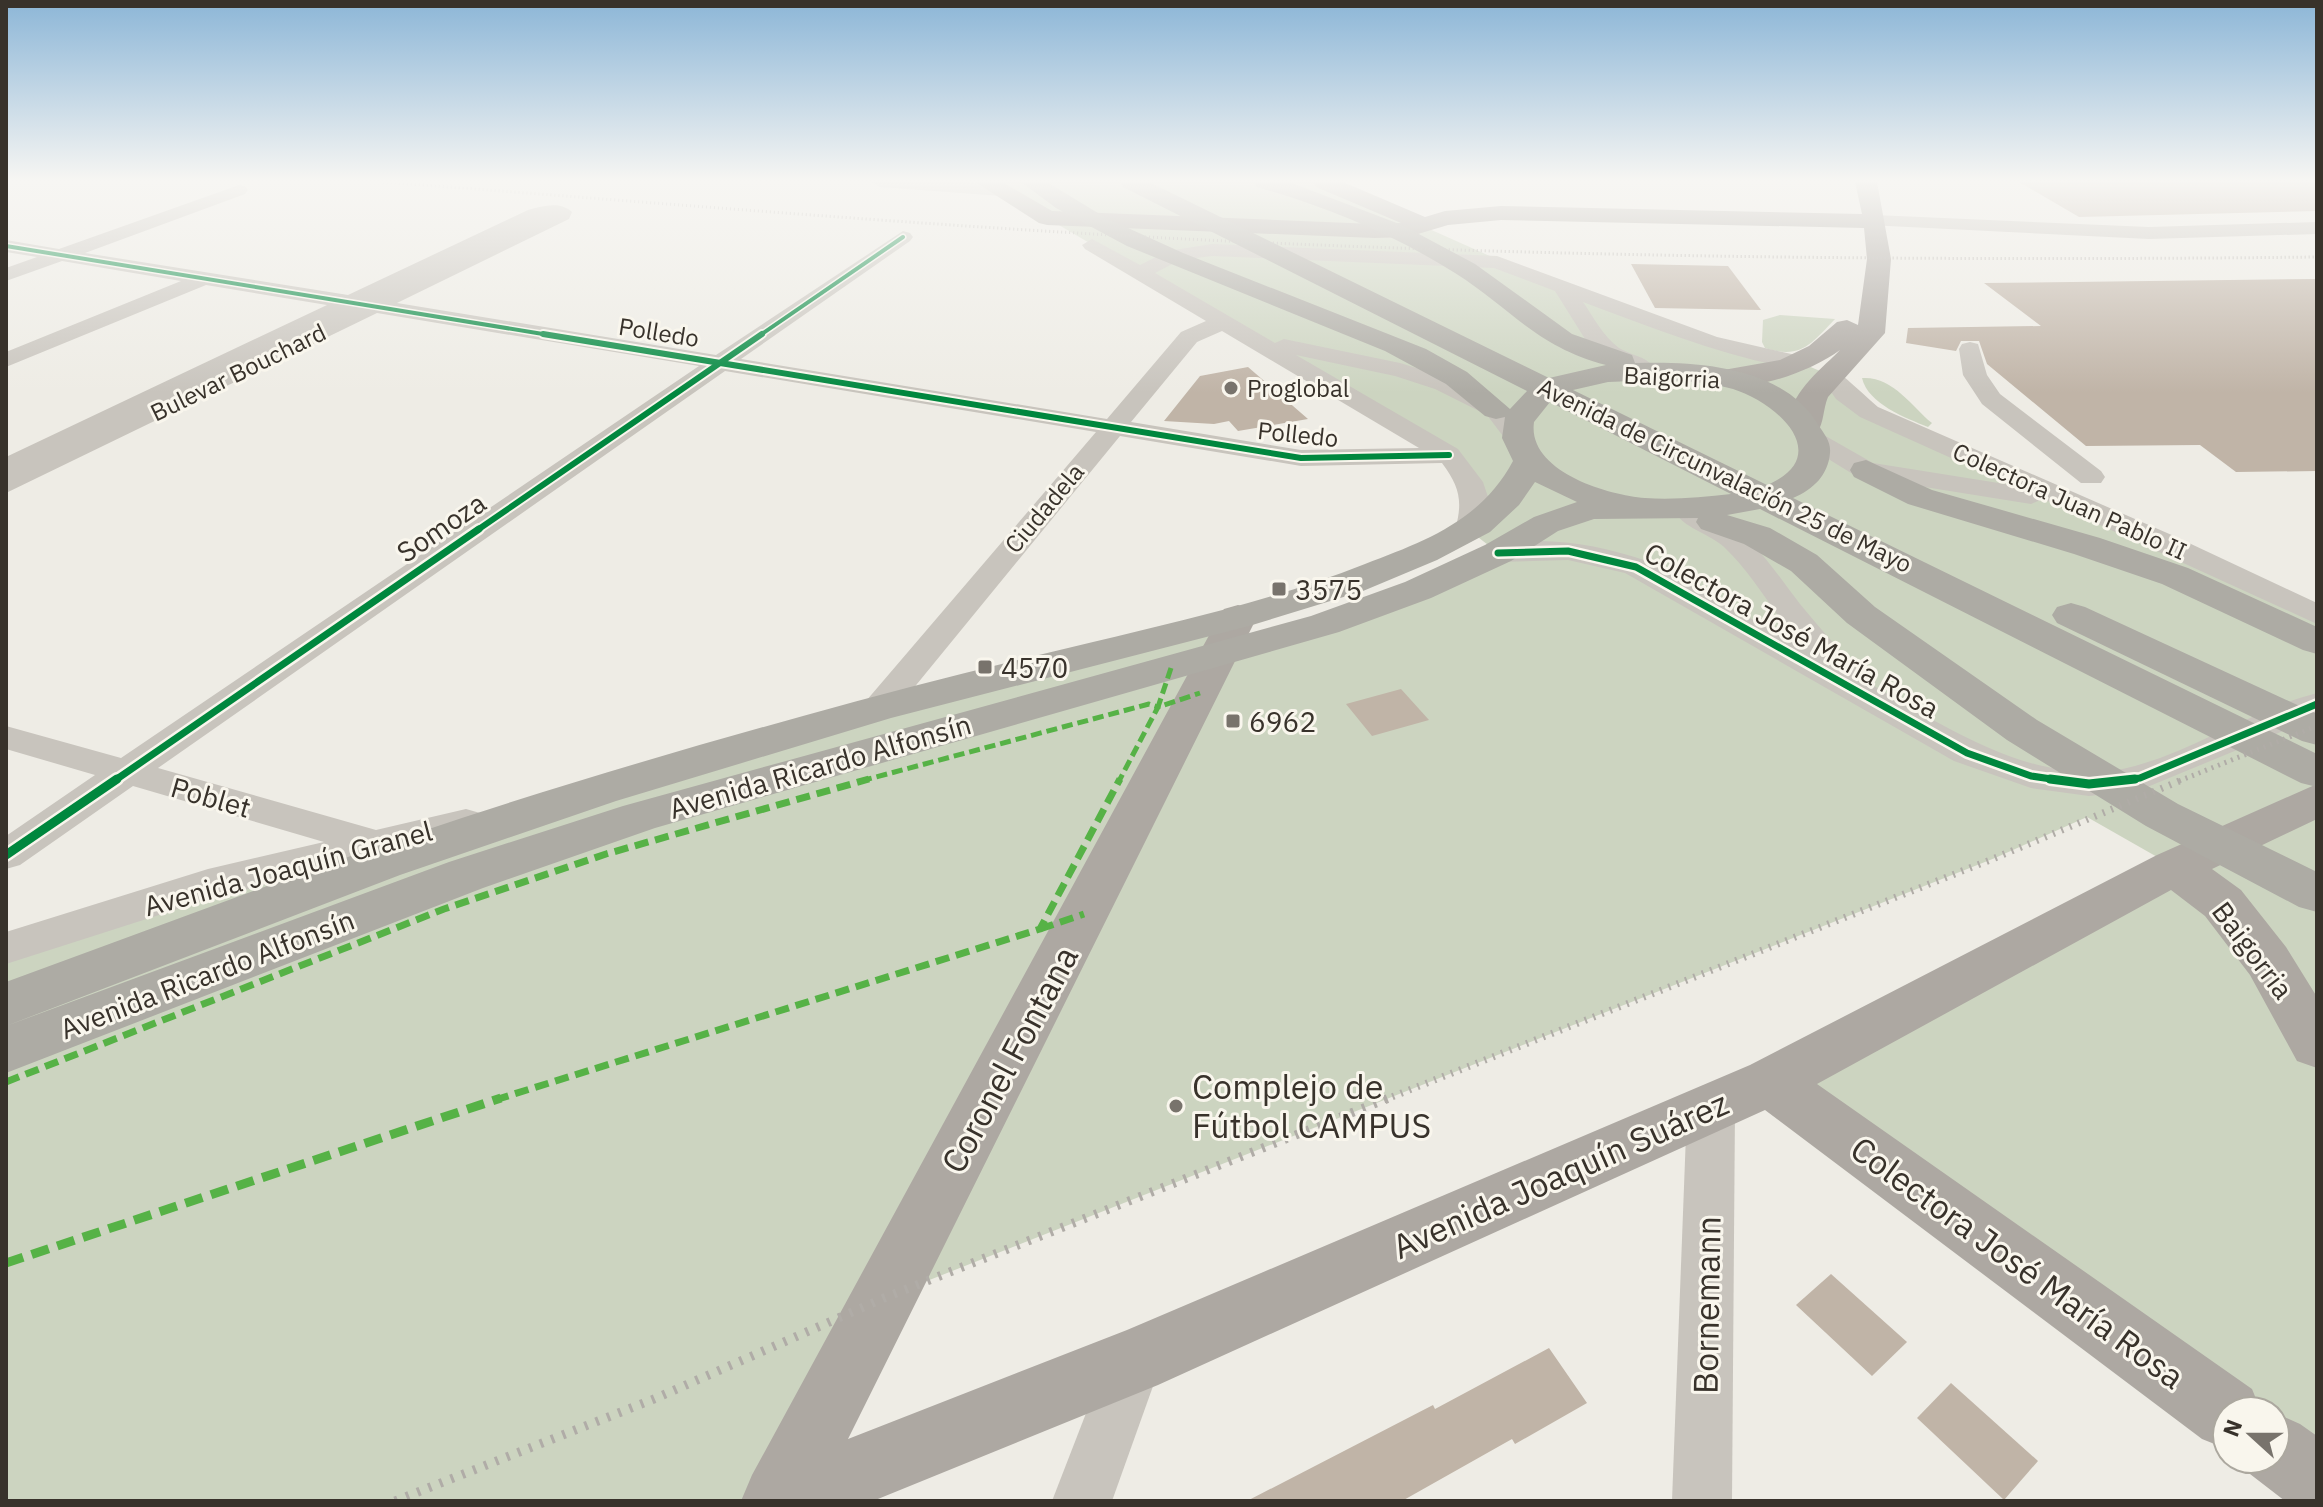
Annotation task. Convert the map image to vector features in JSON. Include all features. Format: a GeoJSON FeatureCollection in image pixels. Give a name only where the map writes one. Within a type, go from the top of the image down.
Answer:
{"type":"FeatureCollection","features":[{"type":"Feature","properties":{"kind":"highway"},"geometry":{"type":"LineString","coordinates":[[1164,252],[1447,369],[1469,384],[1496,410]]}},
{"type":"Feature","properties":{"kind":"highway","name":"Avenida de Circunvalación 25 de Mayo"},"geometry":{"type":"LineString","coordinates":[[1273,252],[1298,267],[1556,380]]}},
{"type":"Feature","properties":{"kind":"highway","name":"Avenida de Circunvalación 25 de Mayo"},"geometry":{"type":"LineString","coordinates":[[1315,252],[1556,380],[2197,693],[2317,772]]}},
{"type":"Feature","properties":{"kind":"highway"},"geometry":{"type":"LineString","coordinates":[[1437,252],[1468,270],[1555,336],[1581,349],[1622,361]]}},
{"type":"Feature","properties":{"kind":"highway","name":"Baigorria"},"geometry":{"type":"LineString","coordinates":[[1523,451],[1518,425],[1523,412],[1548,391],[1587,377],[1666,372],[1722,378],[1770,396],[1793,410],[1809,432]]}},
{"type":"Feature","properties":{"kind":"highway"},"geometry":{"type":"LineString","coordinates":[[1523,451],[1572,488],[1653,509],[1726,508],[1774,496],[1804,476],[1815,452],[1809,432]]}},
{"type":"Feature","properties":{"kind":"highway","name":"Avenida Ricardo Alfonsín"},"geometry":{"type":"LineString","coordinates":[[1483,542],[1500,510],[1519,487],[1523,451]]}},
{"type":"Feature","properties":{"kind":"highway"},"geometry":{"type":"LineString","coordinates":[[1866,470],[1920,497],[2087,546],[2175,576],[2317,642]]}},
{"type":"Feature","properties":{"kind":"highway","name":"Avenida Ricardo Alfonsín"},"geometry":{"type":"LineString","coordinates":[[6,1004],[434,845],[573,799],[878,709],[1228,636],[1352,614],[1418,590],[1483,542],[1591,509],[1653,509]]}},
{"type":"Feature","properties":{"kind":"highway"},"geometry":{"type":"LineString","coordinates":[[1713,522],[1757,536],[1804,563],[1861,615],[2022,730],[2162,815],[2317,894]]}},
{"type":"Feature","properties":{"kind":"highway","name":"Avenida Ricardo Alfonsín"},"geometry":{"type":"LineString","coordinates":[[6,1050],[466,875],[639,817],[1228,636]]}},
{"type":"Feature","properties":{"kind":"highway","name":"Avenida de Circunvalación 25 de Mayo"},"geometry":{"type":"LineString","coordinates":[[2197,693],[2317,731]]}},
{"type":"Feature","properties":{"kind":"main road"},"geometry":{"type":"LineString","coordinates":[[1809,432],[1807,410],[1814,394],[1871,333],[1878,287],[1876,252]]}},
{"type":"Feature","properties":{"kind":"main road"},"geometry":{"type":"LineString","coordinates":[[1722,378],[1801,363],[1826,349],[1847,328],[1872,311]]}},
{"type":"Feature","properties":{"kind":"main road","name":"Coronel Fontana"},"geometry":{"type":"LineString","coordinates":[[780,1501],[1228,636]]}},
{"type":"Feature","properties":{"kind":"main road","name":"Avenida Joaquín Suárez"},"geometry":{"type":"LineString","coordinates":[[780,1501],[1134,1361],[1770,1082],[2174,867],[2317,800]]}},
{"type":"Feature","properties":{"kind":"main road","name":"Baigorria"},"geometry":{"type":"LineString","coordinates":[[2174,867],[2223,903],[2268,961],[2317,1045]]}},
{"type":"Feature","properties":{"kind":"main road","name":"Colectora José María Rosa"},"geometry":{"type":"LineString","coordinates":[[1770,1082],[2211,1402]]}},
{"type":"Feature","properties":{"kind":"main road"},"geometry":{"type":"LineString","coordinates":[[2291,1461],[2317,1480]]}},
{"type":"Feature","properties":{"kind":"street","name":"Polledo"},"geometry":{"type":"LineString","coordinates":[[45,252],[1301,458],[1449,455]]}},
{"type":"Feature","properties":{"kind":"street"},"geometry":{"type":"LineString","coordinates":[[6,275],[68,252]]}},
{"type":"Feature","properties":{"kind":"street","name":"Bulevar Bouchard"},"geometry":{"type":"LineString","coordinates":[[6,485],[461,252]]}},
{"type":"Feature","properties":{"kind":"street","name":"Bulevar Bouchard"},"geometry":{"type":"LineString","coordinates":[[6,467],[478,252]]}},
{"type":"Feature","properties":{"kind":"street","name":"Somoza"},"geometry":{"type":"LineString","coordinates":[[6,855],[881,252]]}},
{"type":"Feature","properties":{"kind":"street"},"geometry":{"type":"LineString","coordinates":[[1104,252],[1449,455],[1471,484],[1483,542]]}},
{"type":"Feature","properties":{"kind":"street"},"geometry":{"type":"LineString","coordinates":[[1139,273],[1175,255],[1195,252]]}},
{"type":"Feature","properties":{"kind":"street"},"geometry":{"type":"LineString","coordinates":[[1258,252],[1510,265],[1709,342],[1758,356],[1801,363]]}},
{"type":"Feature","properties":{"kind":"street"},"geometry":{"type":"LineString","coordinates":[[6,360],[204,278]]}},
{"type":"Feature","properties":{"kind":"street"},"geometry":{"type":"LineString","coordinates":[[1561,285],[1596,338],[1622,361],[1666,372]]}},
{"type":"Feature","properties":{"kind":"street","name":"Ciudadela"},"geometry":{"type":"LineString","coordinates":[[878,709],[1189,337],[1223,322]]}},
{"type":"Feature","properties":{"kind":"street"},"geometry":{"type":"LineString","coordinates":[[1248,337],[1301,351],[1400,370],[1444,384],[1496,410],[1523,451]]}},
{"type":"Feature","properties":{"kind":"street"},"geometry":{"type":"LineString","coordinates":[[1970,349],[1975,375],[1991,399],[2091,477]]}},
{"type":"Feature","properties":{"kind":"street","name":"Colectora Juan Pablo II"},"geometry":{"type":"LineString","coordinates":[[1832,376],[1845,394],[1869,412],[2088,508],[2317,615]]}},
{"type":"Feature","properties":{"kind":"street"},"geometry":{"type":"LineString","coordinates":[[1809,432],[1866,470],[1934,483],[2016,493],[2088,508]]}},
{"type":"Feature","properties":{"kind":"street"},"geometry":{"type":"LineString","coordinates":[[1653,509],[1713,522],[1746,551],[1787,608],[1863,693]]}},
{"type":"Feature","properties":{"kind":"street","name":"Colectora José María Rosa"},"geometry":{"type":"LineString","coordinates":[[1483,542],[1595,553],[1636,567],[1967,753],[2031,776],[2089,784],[2140,778],[2317,704]]}},
{"type":"Feature","properties":{"kind":"street","name":"Poblet"},"geometry":{"type":"LineString","coordinates":[[6,737],[371,842]]}},
{"type":"Feature","properties":{"kind":"street","name":"Avenida Joaquín Granel"},"geometry":{"type":"LineString","coordinates":[[6,948],[208,884],[371,842],[573,799]]}},
{"type":"Feature","properties":{"kind":"street","name":"Bornemann"},"geometry":{"type":"LineString","coordinates":[[1702,1501],[1711,1108]]}},
{"type":"Feature","properties":{"kind":"street"},"geometry":{"type":"LineString","coordinates":[[1082,1501],[1134,1361]]}},
{"type":"Feature","properties":{"kind":"green space"},"geometry":{"type":"Polygon","coordinates":[[[1105,252],[1482,252],[1672,329],[1801,363],[1832,376],[1845,394],[2317,615],[2317,1480],[2291,1461],[2291,1395],[2211,1395],[2211,1399],[1770,1082],[2173,866],[2087,817],[1995,858],[884,1298],[778,1501],[6,1501],[6,948],[1238,617],[1219,653],[1497,552],[1469,530],[1449,455],[1105,252]]]}},
{"type":"Feature","properties":{"kind":"green space"},"geometry":{"type":"Polygon","coordinates":[[[1780,315],[1835,319],[1805,347],[1788,352],[1765,348],[1762,342],[1763,320],[1780,315]]]}},
{"type":"Feature","properties":{"kind":"green space"},"geometry":{"type":"Polygon","coordinates":[[[1862,378],[1892,387],[1932,423],[1928,427],[1889,409],[1872,395],[1862,378]]]}},
{"type":"Feature","properties":{"kind":"building"},"geometry":{"type":"Polygon","coordinates":[[[1631,264],[1728,266],[1761,310],[1655,308],[1631,264]]]}},
{"type":"Feature","properties":{"kind":"building"},"geometry":{"type":"Polygon","coordinates":[[[2317,279],[2317,471],[2236,472],[2200,445],[2086,446],[1987,364],[1979,341],[1961,341],[1956,351],[1906,343],[1908,328],[2041,326],[1984,283],[2317,279]]]}},
{"type":"Feature","properties":{"kind":"building","name":"Proglobal"},"geometry":{"type":"Polygon","coordinates":[[[1248,367],[1308,419],[1238,431],[1229,421],[1214,424],[1164,421],[1200,376],[1248,367]]]}},
{"type":"Feature","properties":{"kind":"building"},"geometry":{"type":"Polygon","coordinates":[[[1401,689],[1429,720],[1372,736],[1346,704],[1401,689]]]}},
{"type":"Feature","properties":{"kind":"building"},"geometry":{"type":"Polygon","coordinates":[[[1831,1274],[1907,1342],[1872,1376],[1796,1305],[1831,1274]]]}},
{"type":"Feature","properties":{"kind":"building"},"geometry":{"type":"Polygon","coordinates":[[[1549,1348],[1587,1403],[1515,1444],[1512,1439],[1402,1501],[1247,1501],[1433,1405],[1435,1409],[1549,1348]]]}},
{"type":"Feature","properties":{"kind":"building"},"geometry":{"type":"Polygon","coordinates":[[[1951,1383],[2038,1461],[2004,1500],[1917,1418],[1951,1383]]]}},
{"type":"Feature","properties":{"kind":"railway"},"geometry":{"type":"LineString","coordinates":[[1559,252],[2045,259],[2317,257]]}},
{"type":"Feature","properties":{"kind":"railway"},"geometry":{"type":"LineString","coordinates":[[2184,779],[2317,726]]}},
{"type":"Feature","properties":{"kind":"railway"},"geometry":{"type":"LineString","coordinates":[[1384,1100],[1995,858],[2184,779]]}},
{"type":"Feature","properties":{"kind":"railway"},"geometry":{"type":"LineString","coordinates":[[2179,781],[2184,779]]}},
{"type":"Feature","properties":{"kind":"railway"},"geometry":{"type":"LineString","coordinates":[[395,1501],[654,1399],[884,1298],[1389,1098]]}},
{"type":"Feature","properties":{"kind":"marked path"},"geometry":{"type":"LineString","coordinates":[[1171,668],[1158,707],[1200,693]]}},
{"type":"Feature","properties":{"kind":"marked path"},"geometry":{"type":"LineString","coordinates":[[6,1082],[444,909],[606,854],[830,789],[1149,704],[1158,707],[1040,929],[599,1065],[6,1263]]}},
{"type":"Feature","properties":{"kind":"marked path"},"geometry":{"type":"LineString","coordinates":[[1040,929],[1084,914]]}},
{"type":"Feature","properties":{"kind":"cycle path"},"geometry":{"type":"LineString","coordinates":[[45,252],[1301,458],[1449,455]]}},
{"type":"Feature","properties":{"kind":"cycle path"},"geometry":{"type":"LineString","coordinates":[[6,855],[881,252]]}},
{"type":"Feature","properties":{"kind":"cycle path"},"geometry":{"type":"LineString","coordinates":[[1498,553],[1568,551],[1600,556],[1636,567],[1967,753],[2031,776],[2089,784],[2140,778],[2317,704]]}},
{"type":"Feature","properties":{"kind":"place","name":"Proglobal"},"geometry":{"type":"Point","coordinates":[1231,388]}},
{"type":"Feature","properties":{"kind":"place","name":"3575"},"geometry":{"type":"Point","coordinates":[1279,589]}},
{"type":"Feature","properties":{"kind":"place","name":"4570"},"geometry":{"type":"Point","coordinates":[985,667]}},
{"type":"Feature","properties":{"kind":"place","name":"6962"},"geometry":{"type":"Point","coordinates":[1233,721]}},
{"type":"Feature","properties":{"kind":"place","name":"Complejo de Fútbol CAMPUS"},"geometry":{"type":"Point","coordinates":[1176,1106]}}]}
